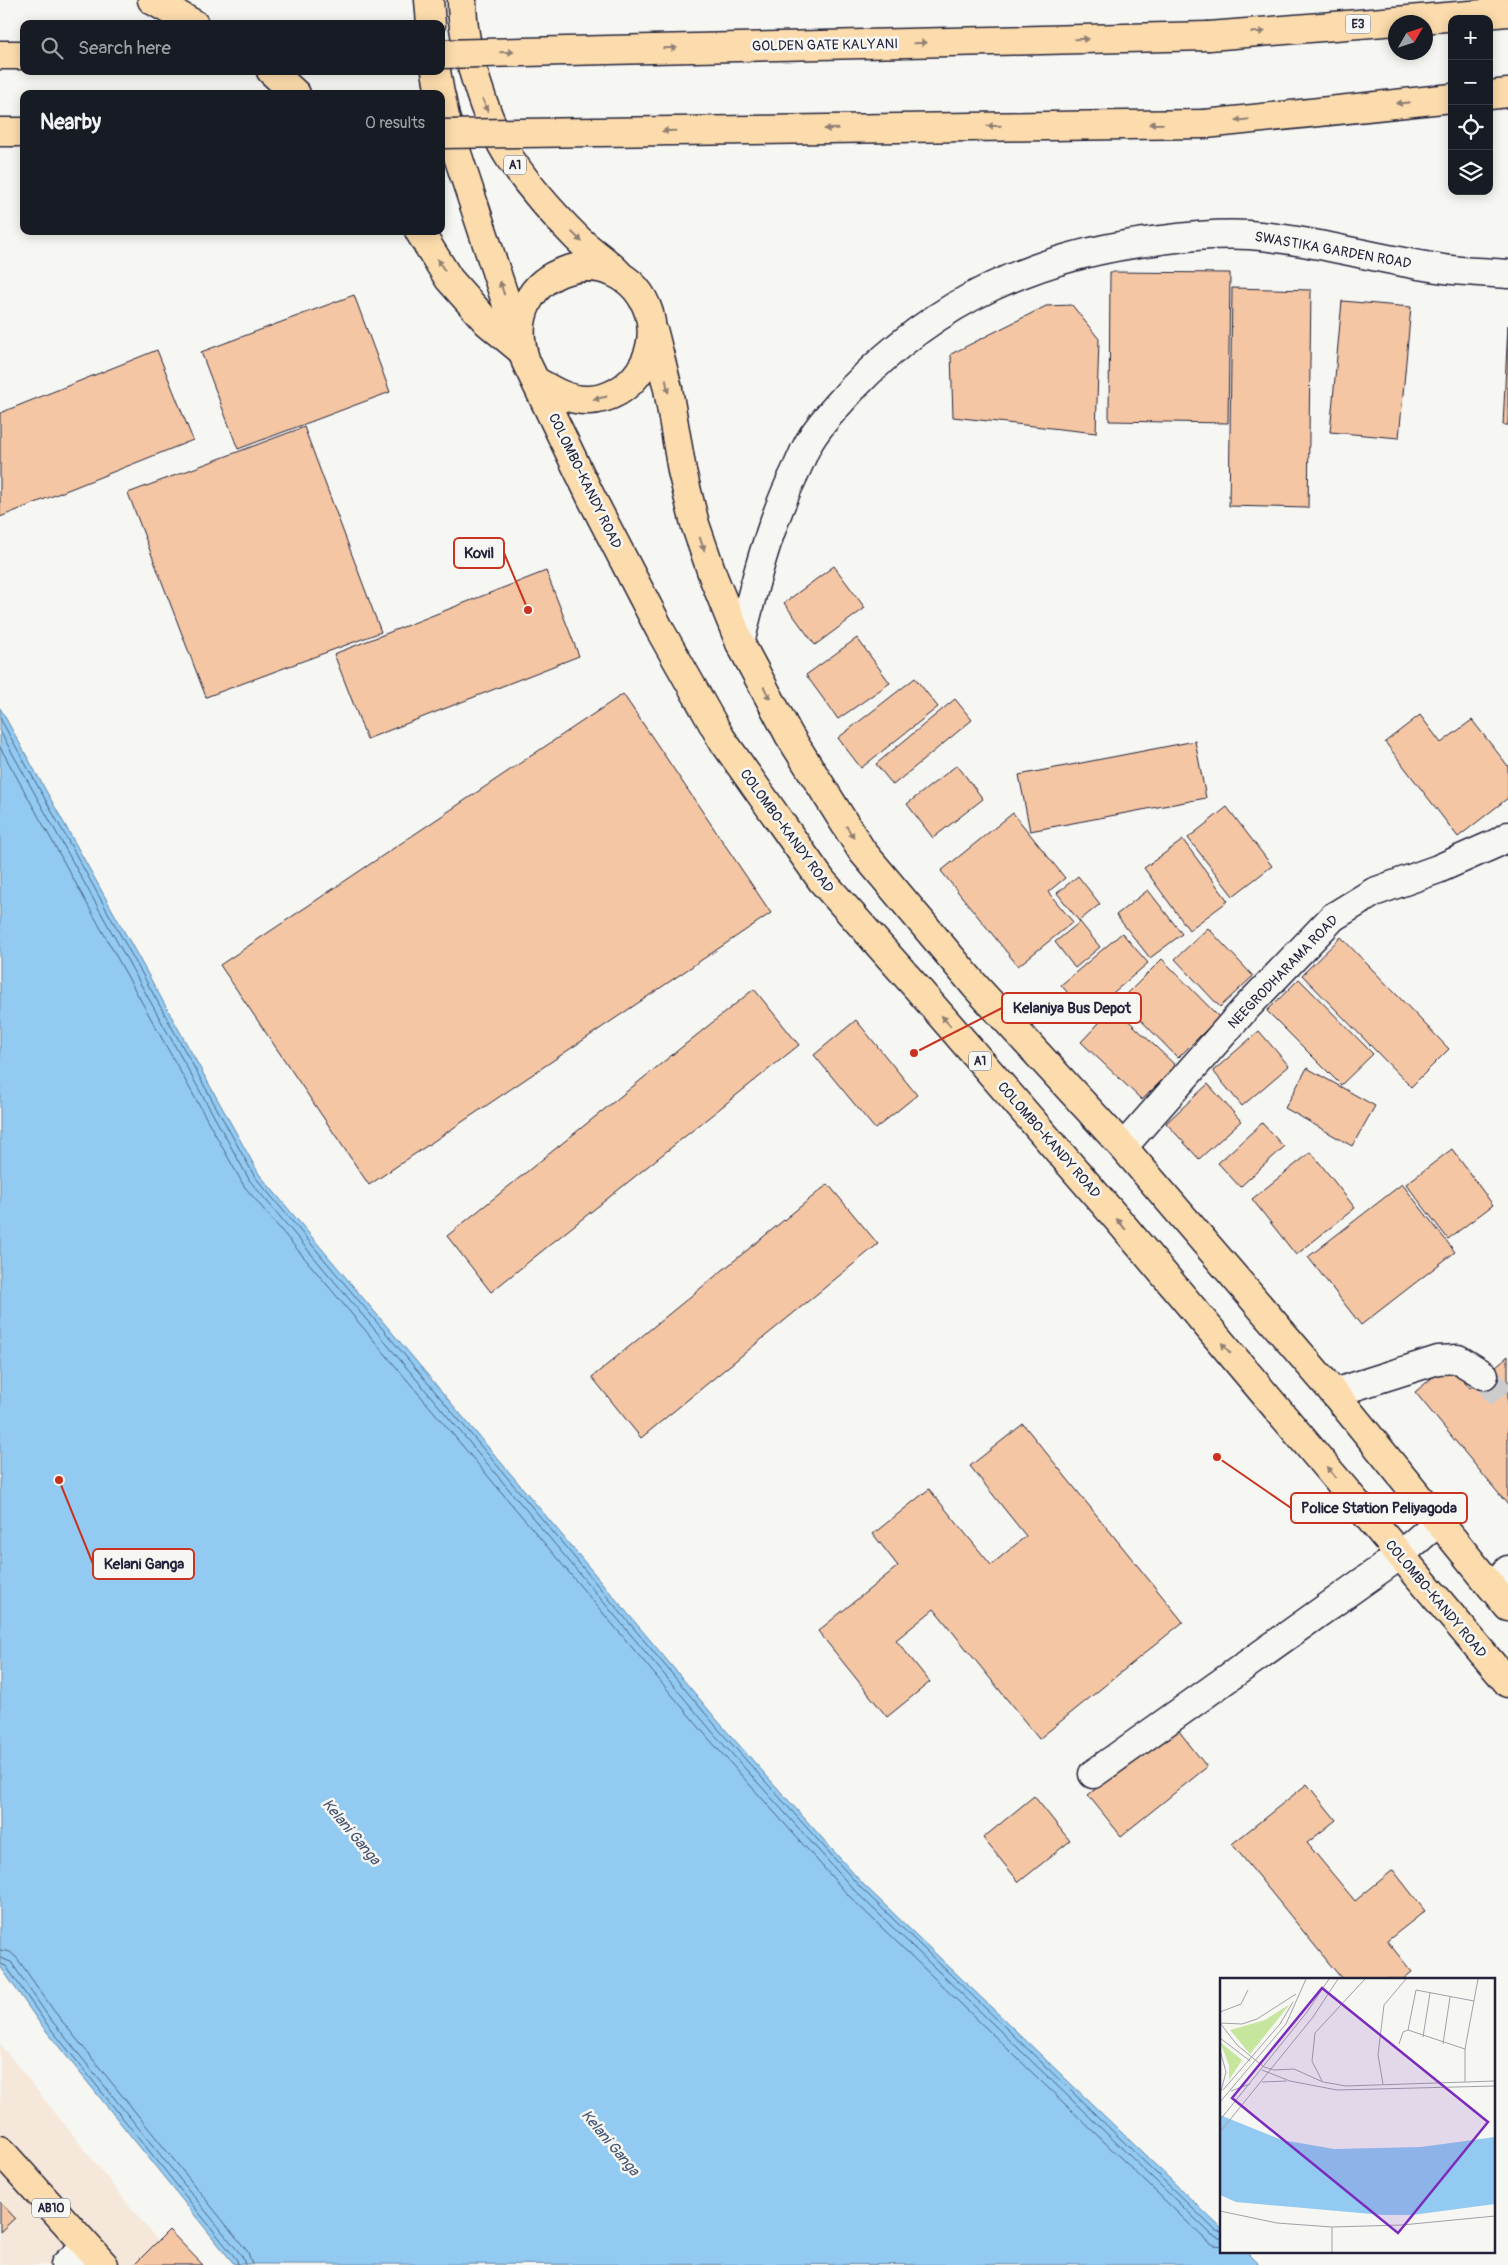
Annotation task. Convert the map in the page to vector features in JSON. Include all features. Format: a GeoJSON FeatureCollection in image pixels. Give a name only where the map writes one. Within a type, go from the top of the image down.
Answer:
{"type":"FeatureCollection","features":[{"type":"Feature","properties":{"kind":"main road"},"geometry":{"type":"LineString","coordinates":[[152,0],[187,20]]}},
{"type":"Feature","properties":{"kind":"main road"},"geometry":{"type":"LineString","coordinates":[[429,0],[431,20]]}},
{"type":"Feature","properties":{"kind":"main road","name":"A1"},"geometry":{"type":"LineString","coordinates":[[462,0],[469,52],[481,95],[510,158],[555,216],[579,240],[632,286]]}},
{"type":"Feature","properties":{"kind":"main road","name":"GOLDEN GATE KALYANI"},"geometry":{"type":"LineString","coordinates":[[445,54],[1209,36],[1508,12]]}},
{"type":"Feature","properties":{"kind":"main road"},"geometry":{"type":"LineString","coordinates":[[0,55],[20,55]]}},
{"type":"Feature","properties":{"kind":"main road"},"geometry":{"type":"LineString","coordinates":[[275,75],[292,90]]}},
{"type":"Feature","properties":{"kind":"main road"},"geometry":{"type":"LineString","coordinates":[[437,75],[440,90]]}},
{"type":"Feature","properties":{"kind":"main road"},"geometry":{"type":"LineString","coordinates":[[1493,94],[1508,93]]}},
{"type":"Feature","properties":{"kind":"main road"},"geometry":{"type":"LineString","coordinates":[[445,134],[1205,124],[1448,98]]}},
{"type":"Feature","properties":{"kind":"main road"},"geometry":{"type":"LineString","coordinates":[[445,117],[522,351],[536,381],[556,393],[577,399],[599,398],[620,390],[644,366],[651,345],[650,322]]}},
{"type":"Feature","properties":{"kind":"main road"},"geometry":{"type":"LineString","coordinates":[[0,132],[20,132]]}},
{"type":"Feature","properties":{"kind":"main road"},"geometry":{"type":"LineString","coordinates":[[421,235],[450,279],[487,322],[522,351]]}},
{"type":"Feature","properties":{"kind":"main road"},"geometry":{"type":"LineString","coordinates":[[522,351],[519,338],[523,312],[532,295],[546,280],[570,268],[583,267],[609,272],[632,286],[644,302],[668,389],[682,471],[695,524],[714,579],[740,643],[789,735],[862,851],[976,988],[1123,1147],[1334,1393],[1438,1522],[1499,1578],[1508,1607]]}},
{"type":"Feature","properties":{"kind":"main road","name":"COLOMBO-KANDY ROAD"},"geometry":{"type":"LineString","coordinates":[[536,381],[591,497],[660,630],[716,730],[811,867],[1119,1221],[1399,1556],[1508,1683]]}},
{"type":"Feature","properties":{"kind":"main road","name":"AB10"},"geometry":{"type":"LineString","coordinates":[[0,2150],[94,2256]]}},
{"type":"Feature","properties":{"kind":"street","name":"SWASTIKA GARDEN ROAD"},"geometry":{"type":"LineString","coordinates":[[740,643],[761,556],[784,493],[811,439],[839,404],[880,361],[921,327],[969,297],[1032,269],[1089,251],[1140,242],[1196,236],[1248,235],[1444,269],[1508,274]]}},
{"type":"Feature","properties":{"kind":"street","name":"NEEGRODHARAMA ROAD"},"geometry":{"type":"LineString","coordinates":[[1123,1147],[1244,1010],[1333,917],[1374,892],[1438,869],[1497,843],[1508,836]]}},
{"type":"Feature","properties":{"kind":"street"},"geometry":{"type":"LineString","coordinates":[[1334,1393],[1438,1360],[1458,1359],[1484,1375]]}},
{"type":"Feature","properties":{"kind":"street"},"geometry":{"type":"LineString","coordinates":[[1093,1774],[1399,1556],[1438,1522]]}},
{"type":"Feature","properties":{"kind":"street"},"geometry":{"type":"LineString","coordinates":[[65,2265],[94,2256]]}},
{"type":"Feature","properties":{"kind":"shaded area"},"geometry":{"type":"Polygon","coordinates":[[[0,2044],[177,2265],[0,2265],[0,2044]]]}},
{"type":"Feature","properties":{"kind":"water"},"geometry":{"type":"Polygon","coordinates":[[[0,708],[259,1174],[723,1727],[863,1884],[1220,2227],[1220,2252],[1246,2252],[1259,2265],[234,2264],[39,2022],[0,1966],[0,708]]]}},
{"type":"Feature","properties":{"kind":"building"},"geometry":{"type":"Polygon","coordinates":[[[1110,272],[1230,273],[1228,423],[1109,421],[1110,272]]]}},
{"type":"Feature","properties":{"kind":"building"},"geometry":{"type":"Polygon","coordinates":[[[1232,288],[1311,290],[1308,508],[1229,506],[1232,288]]]}},
{"type":"Feature","properties":{"kind":"building"},"geometry":{"type":"Polygon","coordinates":[[[354,295],[390,392],[238,449],[201,352],[354,295]]]}},
{"type":"Feature","properties":{"kind":"building"},"geometry":{"type":"Polygon","coordinates":[[[1342,301],[1411,307],[1399,438],[1330,432],[1342,301]]]}},
{"type":"Feature","properties":{"kind":"building"},"geometry":{"type":"Polygon","coordinates":[[[1072,305],[1099,339],[1096,433],[953,417],[951,354],[1046,306],[1072,305]]]}},
{"type":"Feature","properties":{"kind":"building"},"geometry":{"type":"Polygon","coordinates":[[[1508,325],[1508,425],[1503,425],[1508,325]]]}},
{"type":"Feature","properties":{"kind":"building"},"geometry":{"type":"Polygon","coordinates":[[[157,350],[193,440],[0,517],[0,413],[157,350]]]}},
{"type":"Feature","properties":{"kind":"building"},"geometry":{"type":"Polygon","coordinates":[[[304,427],[381,632],[206,697],[128,493],[304,427]]]}},
{"type":"Feature","properties":{"kind":"building"},"geometry":{"type":"Polygon","coordinates":[[[834,566],[865,608],[815,645],[784,603],[834,566]]]}},
{"type":"Feature","properties":{"kind":"building"},"geometry":{"type":"Polygon","coordinates":[[[546,571],[579,656],[367,739],[334,654],[546,571]]]}},
{"type":"Feature","properties":{"kind":"building"},"geometry":{"type":"Polygon","coordinates":[[[857,638],[890,683],[838,719],[806,675],[857,638]]]}},
{"type":"Feature","properties":{"kind":"building"},"geometry":{"type":"Polygon","coordinates":[[[915,678],[938,707],[861,768],[838,738],[915,678]]]}},
{"type":"Feature","properties":{"kind":"building"},"geometry":{"type":"Polygon","coordinates":[[[623,694],[771,913],[369,1185],[220,965],[623,694]]]}},
{"type":"Feature","properties":{"kind":"building"},"geometry":{"type":"Polygon","coordinates":[[[955,699],[972,720],[893,785],[876,764],[955,699]]]}},
{"type":"Feature","properties":{"kind":"building"},"geometry":{"type":"Polygon","coordinates":[[[1420,715],[1441,743],[1472,720],[1508,766],[1508,798],[1458,837],[1385,742],[1420,715]]]}},
{"type":"Feature","properties":{"kind":"building"},"geometry":{"type":"Polygon","coordinates":[[[1195,741],[1206,798],[1030,831],[1019,775],[1195,741]]]}},
{"type":"Feature","properties":{"kind":"building"},"geometry":{"type":"Polygon","coordinates":[[[957,765],[983,799],[933,838],[907,804],[957,765]]]}},
{"type":"Feature","properties":{"kind":"building"},"geometry":{"type":"Polygon","coordinates":[[[1227,807],[1272,866],[1233,896],[1188,838],[1227,807]]]}},
{"type":"Feature","properties":{"kind":"building"},"geometry":{"type":"Polygon","coordinates":[[[1013,813],[1065,878],[1048,892],[1073,922],[1018,966],[941,871],[1013,813]]]}},
{"type":"Feature","properties":{"kind":"building"},"geometry":{"type":"Polygon","coordinates":[[[1183,840],[1228,901],[1189,930],[1144,868],[1183,840]]]}},
{"type":"Feature","properties":{"kind":"building"},"geometry":{"type":"Polygon","coordinates":[[[1078,876],[1100,904],[1079,921],[1057,893],[1078,876]]]}},
{"type":"Feature","properties":{"kind":"building"},"geometry":{"type":"Polygon","coordinates":[[[1148,890],[1182,934],[1150,958],[1116,915],[1148,890]]]}},
{"type":"Feature","properties":{"kind":"building"},"geometry":{"type":"Polygon","coordinates":[[[1080,922],[1100,947],[1075,968],[1055,942],[1080,922]]]}},
{"type":"Feature","properties":{"kind":"building"},"geometry":{"type":"Polygon","coordinates":[[[1208,928],[1253,976],[1220,1007],[1175,959],[1208,928]]]}},
{"type":"Feature","properties":{"kind":"building"},"geometry":{"type":"Polygon","coordinates":[[[1122,933],[1148,963],[1087,1015],[1061,985],[1122,933]]]}},
{"type":"Feature","properties":{"kind":"building"},"geometry":{"type":"Polygon","coordinates":[[[1341,937],[1449,1049],[1411,1087],[1302,975],[1341,937]]]}},
{"type":"Feature","properties":{"kind":"building"},"geometry":{"type":"Polygon","coordinates":[[[1162,959],[1219,1017],[1178,1058],[1121,1000],[1162,959]]]}},
{"type":"Feature","properties":{"kind":"building"},"geometry":{"type":"Polygon","coordinates":[[[1299,979],[1373,1054],[1341,1085],[1267,1011],[1299,979]]]}},
{"type":"Feature","properties":{"kind":"building"},"geometry":{"type":"Polygon","coordinates":[[[754,989],[799,1045],[491,1292],[447,1236],[754,989]]]}},
{"type":"Feature","properties":{"kind":"building"},"geometry":{"type":"Polygon","coordinates":[[[1114,1007],[1176,1066],[1142,1100],[1081,1042],[1114,1007]]]}},
{"type":"Feature","properties":{"kind":"building"},"geometry":{"type":"Polygon","coordinates":[[[856,1020],[917,1095],[875,1129],[814,1055],[856,1020]]]}},
{"type":"Feature","properties":{"kind":"building"},"geometry":{"type":"Polygon","coordinates":[[[1259,1031],[1289,1066],[1242,1106],[1213,1071],[1259,1031]]]}},
{"type":"Feature","properties":{"kind":"building"},"geometry":{"type":"Polygon","coordinates":[[[1307,1068],[1375,1106],[1352,1146],[1285,1108],[1307,1068]]]}},
{"type":"Feature","properties":{"kind":"building"},"geometry":{"type":"Polygon","coordinates":[[[1208,1084],[1241,1121],[1199,1159],[1166,1123],[1208,1084]]]}},
{"type":"Feature","properties":{"kind":"building"},"geometry":{"type":"Polygon","coordinates":[[[1262,1123],[1284,1147],[1240,1187],[1218,1163],[1262,1123]]]}},
{"type":"Feature","properties":{"kind":"building"},"geometry":{"type":"Polygon","coordinates":[[[1452,1149],[1493,1205],[1448,1239],[1406,1184],[1452,1149]]]}},
{"type":"Feature","properties":{"kind":"building"},"geometry":{"type":"Polygon","coordinates":[[[1311,1152],[1355,1208],[1296,1255],[1252,1199],[1311,1152]]]}},
{"type":"Feature","properties":{"kind":"building"},"geometry":{"type":"Polygon","coordinates":[[[828,1184],[878,1244],[641,1438],[592,1377],[828,1184]]]}},
{"type":"Feature","properties":{"kind":"building"},"geometry":{"type":"Polygon","coordinates":[[[1402,1184],[1455,1252],[1361,1325],[1308,1257],[1402,1184]]]}},
{"type":"Feature","properties":{"kind":"building"},"geometry":{"type":"Polygon","coordinates":[[[1508,1356],[1508,1505],[1415,1392],[1450,1363],[1470,1388],[1508,1356]]]}},
{"type":"Feature","properties":{"kind":"building"},"geometry":{"type":"Polygon","coordinates":[[[1023,1424],[1183,1622],[1039,1739],[934,1609],[896,1640],[930,1682],[887,1717],[818,1631],[898,1566],[873,1534],[929,1489],[991,1565],[1026,1536],[970,1466],[1023,1424]]]}},
{"type":"Feature","properties":{"kind":"building"},"geometry":{"type":"Polygon","coordinates":[[[1175,1726],[1207,1767],[1121,1836],[1088,1795],[1175,1726]]]}},
{"type":"Feature","properties":{"kind":"building"},"geometry":{"type":"Polygon","coordinates":[[[1307,1784],[1336,1820],[1307,1843],[1355,1901],[1393,1870],[1425,1911],[1387,1941],[1412,1972],[1404,1978],[1341,1978],[1232,1844],[1307,1784]]]}},
{"type":"Feature","properties":{"kind":"building"},"geometry":{"type":"Polygon","coordinates":[[[1034,1796],[1070,1841],[1019,1882],[983,1838],[1034,1796]]]}},
{"type":"Feature","properties":{"kind":"building"},"geometry":{"type":"Polygon","coordinates":[[[0,2202],[15,2218],[0,2232],[0,2202]]]}},
{"type":"Feature","properties":{"kind":"building"},"geometry":{"type":"Polygon","coordinates":[[[169,2230],[203,2265],[134,2265],[169,2230]]]}},
{"type":"Feature","properties":{"kind":"tunnel"},"geometry":{"type":"LineString","coordinates":[[1484,1375],[1508,1405]]}},
{"type":"Feature","properties":{"kind":"place","name":"Kovil"},"geometry":{"type":"Point","coordinates":[528,610]}},
{"type":"Feature","properties":{"kind":"place","name":"Kelaniya Bus Depot"},"geometry":{"type":"Point","coordinates":[914,1053]}},
{"type":"Feature","properties":{"kind":"place","name":"Police Station Peliyagoda"},"geometry":{"type":"Point","coordinates":[1217,1457]}},
{"type":"Feature","properties":{"kind":"place","name":"Kelani Ganga"},"geometry":{"type":"Point","coordinates":[59,1480]}}]}
